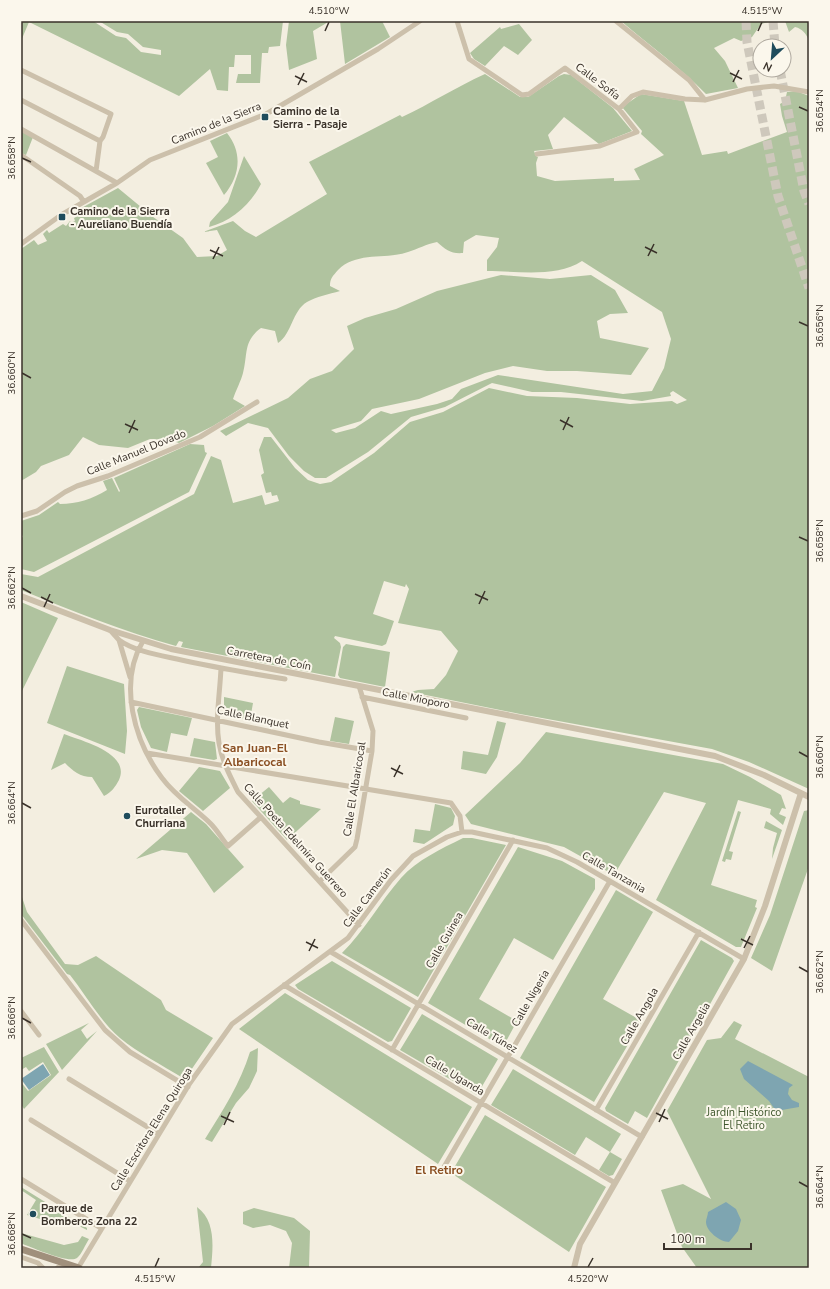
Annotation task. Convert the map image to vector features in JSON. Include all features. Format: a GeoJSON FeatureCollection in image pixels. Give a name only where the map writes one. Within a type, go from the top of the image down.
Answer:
{"type":"FeatureCollection","features":[{"type":"Feature","properties":{"kind":"main road"},"geometry":{"type":"LineString","coordinates":[[21,1249],[78,1268]]}},
{"type":"Feature","properties":{"kind":"street","name":"Camino de la Sierra"},"geometry":{"type":"LineString","coordinates":[[21,244],[61,216],[117,183],[150,160],[266,114],[378,49],[420,21]]}},
{"type":"Feature","properties":{"kind":"street","name":"Calle Sofía"},"geometry":{"type":"LineString","coordinates":[[457,21],[469,59],[522,95],[529,94],[565,68],[619,109],[637,132],[600,146],[537,154]]}},
{"type":"Feature","properties":{"kind":"street"},"geometry":{"type":"LineString","coordinates":[[616,21],[688,80],[705,100]]}},
{"type":"Feature","properties":{"kind":"street"},"geometry":{"type":"LineString","coordinates":[[21,70],[111,114],[103,137],[100,141],[96,171]]}},
{"type":"Feature","properties":{"kind":"street"},"geometry":{"type":"LineString","coordinates":[[619,109],[632,96],[643,92],[685,99],[705,100],[747,89],[774,86],[809,92]]}},
{"type":"Feature","properties":{"kind":"street"},"geometry":{"type":"LineString","coordinates":[[21,100],[100,141]]}},
{"type":"Feature","properties":{"kind":"street"},"geometry":{"type":"LineString","coordinates":[[21,129],[117,183]]}},
{"type":"Feature","properties":{"kind":"street"},"geometry":{"type":"LineString","coordinates":[[21,155],[80,196],[84,202]]}},
{"type":"Feature","properties":{"kind":"street","name":"Calle Manuel Dovado"},"geometry":{"type":"LineString","coordinates":[[21,516],[38,511],[64,492],[77,486],[108,476],[200,437],[257,402]]}},
{"type":"Feature","properties":{"kind":"street","name":"Carretera de Coín"},"geometry":{"type":"LineString","coordinates":[[21,596],[110,630],[171,649],[715,756],[738,764],[809,796]]}},
{"type":"Feature","properties":{"kind":"street"},"geometry":{"type":"LineString","coordinates":[[110,630],[119,640],[131,680]]}},
{"type":"Feature","properties":{"kind":"street","name":"Carretera de Coín"},"geometry":{"type":"LineString","coordinates":[[119,640],[127,646],[138,649],[221,668],[285,680]]}},
{"type":"Feature","properties":{"kind":"street"},"geometry":{"type":"LineString","coordinates":[[143,641],[134,658],[131,680],[131,702],[136,726],[147,753],[162,778],[178,797],[211,824],[228,846],[261,816]]}},
{"type":"Feature","properties":{"kind":"street","name":"Calle Poeta Edelmira Guerrero"},"geometry":{"type":"LineString","coordinates":[[221,668],[218,720],[219,742],[226,766],[238,792],[359,925]]}},
{"type":"Feature","properties":{"kind":"street","name":"Calle El Albaricocal"},"geometry":{"type":"LineString","coordinates":[[320,881],[355,847],[372,751],[373,731],[359,686]]}},
{"type":"Feature","properties":{"kind":"street","name":"Calle Mioporo"},"geometry":{"type":"LineString","coordinates":[[362,697],[466,718]]}},
{"type":"Feature","properties":{"kind":"street","name":"Calle Blanquet"},"geometry":{"type":"LineString","coordinates":[[131,702],[319,742],[372,751]]}},
{"type":"Feature","properties":{"kind":"street"},"geometry":{"type":"LineString","coordinates":[[147,753],[348,788],[365,789],[451,804],[460,816],[462,832]]}},
{"type":"Feature","properties":{"kind":"street","name":"Calle Argelia"},"geometry":{"type":"LineString","coordinates":[[574,1268],[580,1244],[744,959],[765,906],[801,793]]}},
{"type":"Feature","properties":{"kind":"street","name":"Calle Tanzania"},"geometry":{"type":"LineString","coordinates":[[462,832],[513,840],[547,848],[578,862],[744,959]]}},
{"type":"Feature","properties":{"kind":"street","name":"Calle Camerún"},"geometry":{"type":"LineString","coordinates":[[232,1024],[348,938],[391,880],[413,856],[462,832]]}},
{"type":"Feature","properties":{"kind":"street","name":"Calle Guinea"},"geometry":{"type":"LineString","coordinates":[[392,1050],[513,840]]}},
{"type":"Feature","properties":{"kind":"street","name":"Calle Nigeria"},"geometry":{"type":"LineString","coordinates":[[444,1167],[610,881]]}},
{"type":"Feature","properties":{"kind":"street"},"geometry":{"type":"LineString","coordinates":[[21,920],[105,1030],[130,1052],[188,1087]]}},
{"type":"Feature","properties":{"kind":"street","name":"Calle Angola"},"geometry":{"type":"LineString","coordinates":[[596,1110],[699,932]]}},
{"type":"Feature","properties":{"kind":"street","name":"Calle Túnez"},"geometry":{"type":"LineString","coordinates":[[331,952],[642,1137]]}},
{"type":"Feature","properties":{"kind":"street","name":"Calle Uganda"},"geometry":{"type":"LineString","coordinates":[[284,985],[615,1183]]}},
{"type":"Feature","properties":{"kind":"street"},"geometry":{"type":"LineString","coordinates":[[21,1011],[39,1035]]}},
{"type":"Feature","properties":{"kind":"street","name":"Calle Escritora Elena Quiroga"},"geometry":{"type":"LineString","coordinates":[[78,1268],[188,1087],[232,1024]]}},
{"type":"Feature","properties":{"kind":"street"},"geometry":{"type":"LineString","coordinates":[[69,1079],[159,1134]]}},
{"type":"Feature","properties":{"kind":"street"},"geometry":{"type":"LineString","coordinates":[[31,1120],[130,1181]]}},
{"type":"Feature","properties":{"kind":"street"},"geometry":{"type":"LineString","coordinates":[[21,1179],[101,1228]]}},
{"type":"Feature","properties":{"kind":"street"},"geometry":{"type":"LineString","coordinates":[[21,1257],[38,1263],[43,1268]]}},
{"type":"Feature","properties":{"kind":"street"},"geometry":{"type":"LineString","coordinates":[[58,1268],[65,1264]]}},
{"type":"Feature","properties":{"kind":"green space"},"geometry":{"type":"Polygon","coordinates":[[[21,21],[93,21],[116,36],[126,38],[141,52],[161,55],[161,50],[143,47],[128,34],[117,32],[99,21],[283,21],[280,46],[269,47],[268,53],[262,53],[260,83],[236,83],[238,74],[251,74],[251,55],[235,55],[234,67],[229,67],[228,91],[217,90],[210,69],[179,96],[29,22],[21,41],[21,21]]]}},
{"type":"Feature","properties":{"kind":"green space"},"geometry":{"type":"Polygon","coordinates":[[[289,21],[330,21],[313,31],[317,59],[289,70],[286,45],[289,21]]]}},
{"type":"Feature","properties":{"kind":"green space"},"geometry":{"type":"Polygon","coordinates":[[[340,21],[382,21],[390,37],[345,64],[340,21]]]}},
{"type":"Feature","properties":{"kind":"green space"},"geometry":{"type":"Polygon","coordinates":[[[621,21],[772,21],[761,24],[752,37],[741,41],[734,38],[714,48],[725,61],[738,88],[706,94],[621,21]]]}},
{"type":"Feature","properties":{"kind":"green space"},"geometry":{"type":"Polygon","coordinates":[[[785,21],[809,21],[809,40],[804,32],[798,28],[795,27],[789,32],[785,21]]]}},
{"type":"Feature","properties":{"kind":"green space"},"geometry":{"type":"Polygon","coordinates":[[[519,24],[532,40],[518,55],[504,46],[485,66],[474,59],[470,53],[500,27],[501,29],[519,24]]]}},
{"type":"Feature","properties":{"kind":"green space"},"geometry":{"type":"Polygon","coordinates":[[[485,74],[520,97],[528,97],[559,76],[564,74],[571,75],[613,108],[632,131],[599,144],[564,117],[548,135],[553,149],[534,151],[538,157],[536,163],[537,176],[555,181],[614,178],[614,181],[640,180],[634,169],[664,155],[641,134],[642,131],[622,107],[641,94],[684,101],[702,155],[727,151],[728,154],[787,132],[780,104],[785,101],[787,92],[796,91],[809,96],[809,789],[749,762],[712,749],[520,714],[411,692],[434,689],[446,675],[458,651],[441,631],[398,623],[409,589],[406,584],[405,587],[384,581],[373,614],[394,621],[386,644],[382,646],[335,636],[334,638],[340,643],[341,647],[335,677],[181,647],[183,642],[179,641],[176,646],[137,634],[59,606],[21,590],[21,574],[38,577],[194,494],[211,456],[221,460],[233,503],[262,495],[265,505],[279,501],[277,495],[272,496],[271,492],[266,493],[261,475],[264,473],[259,450],[264,437],[271,437],[295,468],[308,480],[320,484],[331,482],[374,453],[410,422],[443,412],[489,388],[527,396],[577,398],[630,404],[672,401],[677,404],[687,400],[673,391],[670,393],[671,396],[642,401],[561,392],[532,392],[492,383],[445,407],[411,417],[368,452],[326,478],[315,478],[304,471],[289,456],[268,428],[248,423],[226,436],[220,431],[288,398],[310,379],[332,371],[354,349],[347,326],[365,318],[396,309],[437,291],[501,275],[550,279],[591,275],[615,290],[628,313],[610,314],[597,321],[600,338],[649,348],[631,375],[577,371],[547,371],[513,366],[485,373],[419,399],[372,409],[361,421],[331,430],[336,433],[355,428],[381,411],[391,414],[437,404],[452,399],[461,389],[498,375],[623,394],[652,391],[664,368],[671,339],[662,312],[582,261],[560,270],[548,272],[487,271],[487,260],[497,247],[499,238],[476,235],[464,242],[463,253],[449,251],[437,242],[408,252],[362,258],[346,264],[338,270],[332,277],[331,281],[330,286],[340,291],[314,299],[302,306],[283,339],[278,343],[275,331],[261,328],[255,333],[247,348],[243,373],[233,399],[245,406],[213,426],[179,443],[170,440],[150,439],[128,448],[99,445],[83,437],[69,455],[41,466],[36,472],[21,481],[21,249],[34,240],[38,245],[47,241],[43,234],[47,230],[49,233],[63,224],[66,226],[70,221],[71,223],[75,221],[74,218],[78,216],[76,211],[118,188],[141,207],[140,209],[143,212],[146,212],[183,238],[197,257],[217,256],[227,250],[217,230],[203,232],[233,221],[245,231],[256,237],[327,194],[309,162],[400,115],[402,117],[412,112],[485,74]]]}},
{"type":"Feature","properties":{"kind":"green space"},"geometry":{"type":"Polygon","coordinates":[[[21,130],[33,137],[26,155],[21,153],[21,130]]]}},
{"type":"Feature","properties":{"kind":"green space"},"geometry":{"type":"Polygon","coordinates":[[[227,133],[236,148],[238,164],[233,180],[224,195],[206,163],[218,157],[210,141],[227,133]]]}},
{"type":"Feature","properties":{"kind":"green space"},"geometry":{"type":"Polygon","coordinates":[[[244,156],[261,184],[252,198],[240,211],[225,221],[209,227],[210,222],[228,202],[244,156]]]}},
{"type":"Feature","properties":{"kind":"green space"},"geometry":{"type":"Polygon","coordinates":[[[190,444],[204,445],[205,452],[207,453],[189,492],[34,572],[21,569],[21,538],[23,537],[21,532],[21,521],[39,515],[58,502],[60,504],[72,503],[96,496],[107,490],[103,481],[112,478],[119,492],[120,491],[114,478],[190,444]]]}},
{"type":"Feature","properties":{"kind":"green space"},"geometry":{"type":"Polygon","coordinates":[[[21,602],[58,618],[21,693],[21,602]]]}},
{"type":"Feature","properties":{"kind":"green space"},"geometry":{"type":"Polygon","coordinates":[[[346,644],[390,652],[385,687],[340,678],[338,675],[343,647],[346,644]]]}},
{"type":"Feature","properties":{"kind":"green space"},"geometry":{"type":"Polygon","coordinates":[[[67,666],[124,684],[127,731],[125,754],[47,723],[67,666]]]}},
{"type":"Feature","properties":{"kind":"green space"},"geometry":{"type":"Polygon","coordinates":[[[224,697],[253,703],[250,720],[224,715],[224,697]]]}},
{"type":"Feature","properties":{"kind":"green space"},"geometry":{"type":"Polygon","coordinates":[[[139,707],[192,718],[187,736],[171,733],[167,752],[151,748],[141,727],[137,710],[139,707]]]}},
{"type":"Feature","properties":{"kind":"green space"},"geometry":{"type":"Polygon","coordinates":[[[335,717],[354,721],[349,744],[330,741],[335,717]]]}},
{"type":"Feature","properties":{"kind":"green space"},"geometry":{"type":"Polygon","coordinates":[[[497,721],[506,723],[497,757],[486,774],[461,769],[463,751],[488,755],[497,721]]]}},
{"type":"Feature","properties":{"kind":"green space"},"geometry":{"type":"Polygon","coordinates":[[[546,732],[723,764],[750,777],[781,795],[786,809],[782,808],[779,814],[786,817],[783,825],[770,814],[771,809],[738,800],[711,885],[757,900],[755,907],[757,908],[741,947],[736,947],[656,900],[706,803],[664,792],[614,875],[564,847],[471,824],[465,815],[520,763],[546,732]]]}},
{"type":"Feature","properties":{"kind":"green space"},"geometry":{"type":"Polygon","coordinates":[[[64,734],[103,750],[112,755],[118,762],[121,771],[119,780],[109,793],[104,796],[92,777],[77,773],[65,763],[51,770],[64,734]]]}},
{"type":"Feature","properties":{"kind":"green space"},"geometry":{"type":"Polygon","coordinates":[[[194,738],[215,742],[217,759],[214,760],[190,756],[194,738]]]}},
{"type":"Feature","properties":{"kind":"green space"},"geometry":{"type":"Polygon","coordinates":[[[199,767],[220,771],[230,788],[203,811],[179,791],[199,767]]]}},
{"type":"Feature","properties":{"kind":"green space"},"geometry":{"type":"Polygon","coordinates":[[[269,787],[283,803],[290,797],[300,801],[300,804],[321,809],[287,840],[252,801],[269,787]]]}},
{"type":"Feature","properties":{"kind":"green space"},"geometry":{"type":"Polygon","coordinates":[[[435,804],[451,808],[455,816],[453,825],[424,844],[413,842],[415,829],[430,831],[435,804]]]}},
{"type":"Feature","properties":{"kind":"green space"},"geometry":{"type":"Polygon","coordinates":[[[809,810],[809,866],[772,971],[751,958],[770,915],[804,811],[809,810]]]}},
{"type":"Feature","properties":{"kind":"green space"},"geometry":{"type":"Polygon","coordinates":[[[738,811],[741,812],[729,851],[733,852],[731,860],[726,859],[725,862],[722,861],[738,811]]]}},
{"type":"Feature","properties":{"kind":"green space"},"geometry":{"type":"Polygon","coordinates":[[[191,812],[206,824],[244,867],[214,893],[187,853],[162,850],[136,859],[191,812]]]}},
{"type":"Feature","properties":{"kind":"green space"},"geometry":{"type":"Polygon","coordinates":[[[766,821],[782,830],[772,859],[777,833],[764,828],[766,821]]]}},
{"type":"Feature","properties":{"kind":"green space"},"geometry":{"type":"Polygon","coordinates":[[[463,838],[472,838],[506,845],[418,997],[342,953],[358,935],[393,887],[407,872],[430,855],[463,838]]]}},
{"type":"Feature","properties":{"kind":"green space"},"geometry":{"type":"Polygon","coordinates":[[[518,847],[562,861],[595,879],[595,889],[553,960],[514,938],[479,999],[517,1021],[503,1047],[428,1003],[518,847]]]}},
{"type":"Feature","properties":{"kind":"green space"},"geometry":{"type":"Polygon","coordinates":[[[616,890],[653,912],[603,999],[642,1021],[594,1102],[520,1058],[616,890]]]}},
{"type":"Feature","properties":{"kind":"green space"},"geometry":{"type":"Polygon","coordinates":[[[21,894],[27,912],[65,964],[78,965],[96,956],[161,1000],[166,1010],[213,1038],[187,1076],[183,1078],[134,1049],[106,1024],[70,975],[67,974],[21,914],[21,894]]]}},
{"type":"Feature","properties":{"kind":"green space"},"geometry":{"type":"Polygon","coordinates":[[[701,940],[732,958],[734,961],[647,1118],[635,1111],[628,1124],[606,1111],[605,1108],[701,940]]]}},
{"type":"Feature","properties":{"kind":"green space"},"geometry":{"type":"Polygon","coordinates":[[[332,961],[411,1008],[392,1041],[388,1042],[298,989],[295,985],[332,961]]]}},
{"type":"Feature","properties":{"kind":"green space"},"geometry":{"type":"Polygon","coordinates":[[[285,993],[472,1107],[438,1164],[239,1029],[285,993]]]}},
{"type":"Feature","properties":{"kind":"green space"},"geometry":{"type":"Polygon","coordinates":[[[422,1014],[498,1059],[477,1095],[400,1050],[422,1014]]]}},
{"type":"Feature","properties":{"kind":"green space","name":"Jardín Histórico El Retiro"},"geometry":{"type":"Polygon","coordinates":[[[734,1021],[742,1025],[735,1039],[809,1077],[809,1268],[697,1268],[682,1247],[661,1190],[683,1184],[711,1199],[667,1111],[707,1040],[721,1038],[734,1021]]]}},
{"type":"Feature","properties":{"kind":"green space"},"geometry":{"type":"Polygon","coordinates":[[[89,1023],[81,1030],[87,1039],[97,1031],[62,1070],[46,1044],[89,1023]]]}},
{"type":"Feature","properties":{"kind":"green space"},"geometry":{"type":"Polygon","coordinates":[[[44,1047],[59,1072],[24,1109],[21,1104],[21,1082],[28,1091],[51,1075],[43,1062],[29,1071],[26,1067],[21,1070],[21,1058],[44,1047]]]}},
{"type":"Feature","properties":{"kind":"green space"},"geometry":{"type":"Polygon","coordinates":[[[258,1048],[257,1071],[249,1088],[236,1103],[212,1142],[205,1139],[236,1086],[250,1052],[258,1048]]]}},
{"type":"Feature","properties":{"kind":"green space"},"geometry":{"type":"Polygon","coordinates":[[[513,1069],[621,1134],[610,1152],[586,1137],[575,1155],[491,1105],[513,1069]]]}},
{"type":"Feature","properties":{"kind":"green space"},"geometry":{"type":"Polygon","coordinates":[[[485,1115],[606,1187],[569,1252],[451,1173],[485,1115]]]}},
{"type":"Feature","properties":{"kind":"green space"},"geometry":{"type":"Polygon","coordinates":[[[610,1152],[622,1159],[613,1175],[609,1176],[599,1170],[610,1152]]]}},
{"type":"Feature","properties":{"kind":"green space"},"geometry":{"type":"Polygon","coordinates":[[[21,1187],[87,1228],[87,1230],[67,1220],[64,1225],[56,1224],[27,1215],[36,1200],[21,1190],[21,1187]]]}},
{"type":"Feature","properties":{"kind":"green space"},"geometry":{"type":"Polygon","coordinates":[[[197,1207],[207,1219],[212,1235],[211,1268],[198,1268],[203,1262],[197,1207]]]}},
{"type":"Feature","properties":{"kind":"green space"},"geometry":{"type":"Polygon","coordinates":[[[254,1208],[294,1218],[310,1231],[309,1268],[289,1268],[292,1243],[286,1231],[270,1225],[253,1228],[243,1224],[243,1212],[254,1208]]]}},
{"type":"Feature","properties":{"kind":"green space"},"geometry":{"type":"Polygon","coordinates":[[[21,1233],[64,1245],[78,1242],[82,1236],[89,1239],[77,1258],[67,1259],[51,1255],[21,1243],[21,1233]]]}},
{"type":"Feature","properties":{"kind":"water"},"geometry":{"type":"Polygon","coordinates":[[[748,1061],[793,1085],[789,1088],[788,1094],[792,1100],[799,1103],[799,1107],[776,1111],[769,1101],[744,1079],[740,1069],[748,1061]]]}},
{"type":"Feature","properties":{"kind":"water"},"geometry":{"type":"Polygon","coordinates":[[[43,1064],[50,1075],[29,1090],[21,1079],[43,1064]]]}},
{"type":"Feature","properties":{"kind":"water"},"geometry":{"type":"Polygon","coordinates":[[[726,1202],[736,1209],[741,1220],[738,1231],[729,1242],[725,1242],[714,1235],[708,1229],[706,1222],[708,1212],[726,1202]]]}},
{"type":"Feature","properties":{"kind":"tunnel"},"geometry":{"type":"LineString","coordinates":[[746,21],[747,42],[778,196],[809,288]]}},
{"type":"Feature","properties":{"kind":"tunnel"},"geometry":{"type":"LineString","coordinates":[[773,21],[774,38]]}},
{"type":"Feature","properties":{"kind":"tunnel"},"geometry":{"type":"LineString","coordinates":[[782,78],[804,191],[809,204]]}},
{"type":"Feature","properties":{"kind":"place","name":"Camino de la Sierra - Pasaje"},"geometry":{"type":"Point","coordinates":[265,117]}},
{"type":"Feature","properties":{"kind":"place","name":"Camino de la Sierra - Aureliano Buendía"},"geometry":{"type":"Point","coordinates":[62,217]}},
{"type":"Feature","properties":{"kind":"place","name":"Eurotaller Churriana"},"geometry":{"type":"Point","coordinates":[127,816]}},
{"type":"Feature","properties":{"kind":"place","name":"Parque de Bomberos Zona 22"},"geometry":{"type":"Point","coordinates":[33,1214]}},
{"type":"Feature","properties":{"kind":"district","name":"San Juan-El Albaricocal"},"geometry":{"type":"Point","coordinates":[255,755]}},
{"type":"Feature","properties":{"kind":"district","name":"El Retiro"},"geometry":{"type":"Point","coordinates":[439,1170]}}]}
